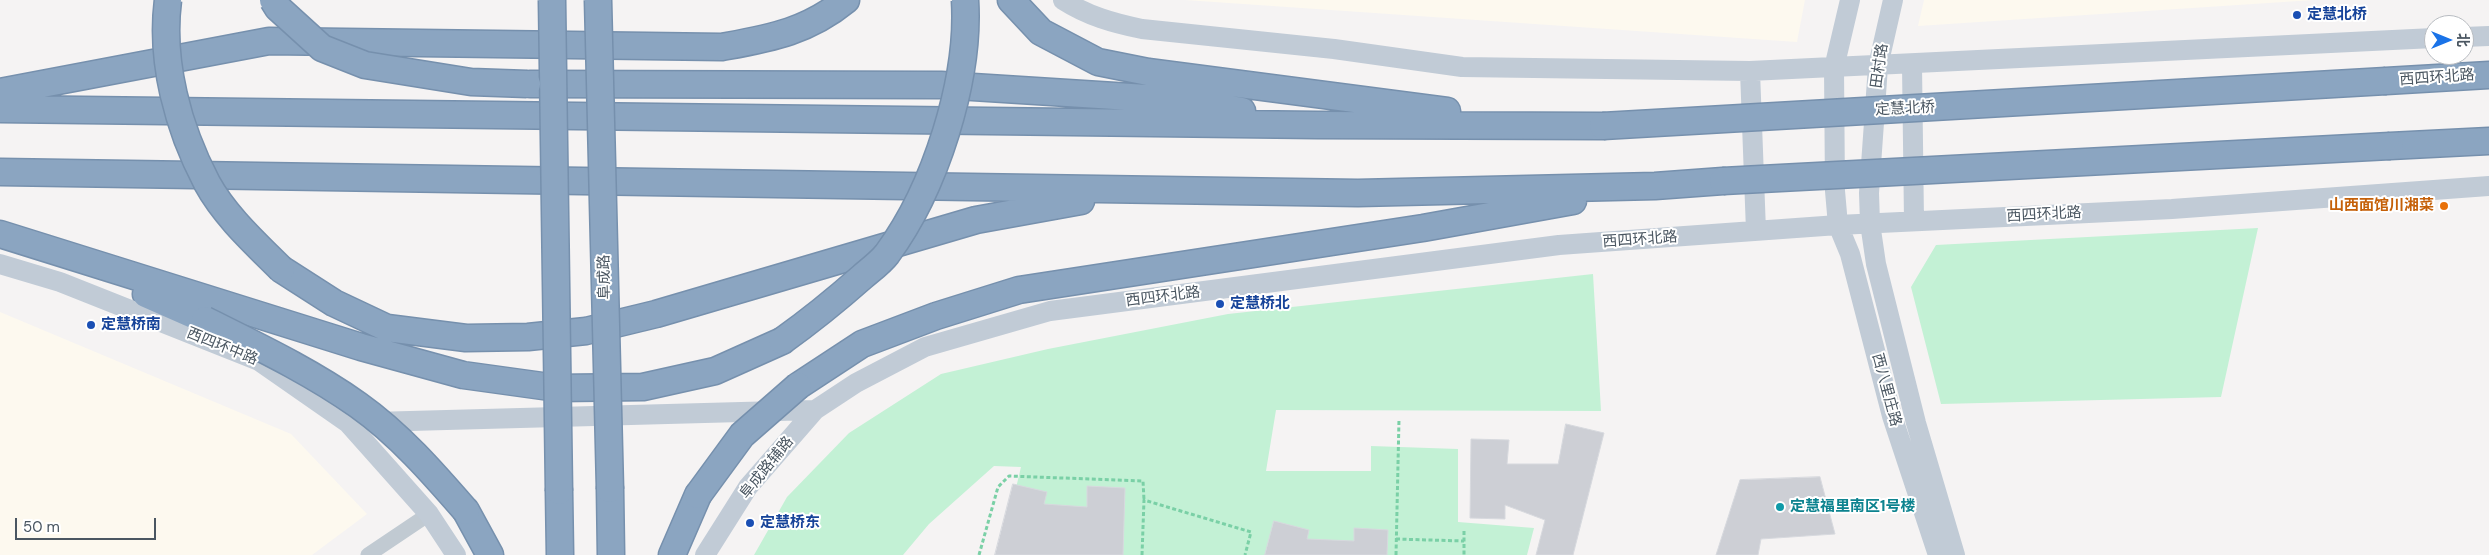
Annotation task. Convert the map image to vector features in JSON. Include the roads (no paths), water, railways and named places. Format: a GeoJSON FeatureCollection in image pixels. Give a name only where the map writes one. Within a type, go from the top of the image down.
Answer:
{"type":"FeatureCollection","features":[{"type":"Feature","properties":{"kind":"highway"},"geometry":{"type":"LineString","coordinates":[[168,0],[166,14],[169,75],[184,129],[207,184],[240,229],[281,269],[334,303],[387,328],[466,338],[528,337],[586,331],[656,314],[976,220],[1143,190]]}},
{"type":"Feature","properties":{"kind":"highway"},"geometry":{"type":"LineString","coordinates":[[274,0],[278,8],[322,48],[365,65],[471,82],[527,84],[941,85],[1178,100],[1317,125]]}},
{"type":"Feature","properties":{"kind":"highway"},"geometry":{"type":"LineString","coordinates":[[552,0],[560,555]]}},
{"type":"Feature","properties":{"kind":"highway","name":"阜成路"},"geometry":{"type":"LineString","coordinates":[[598,0],[611,555]]}},
{"type":"Feature","properties":{"kind":"highway"},"geometry":{"type":"LineString","coordinates":[[0,92],[268,41],[722,46],[780,36],[828,15],[846,0]]}},
{"type":"Feature","properties":{"kind":"highway"},"geometry":{"type":"LineString","coordinates":[[0,234],[361,347],[463,375],[556,388],[643,386],[715,371],[782,341],[828,308],[886,255],[928,184],[952,113],[966,28],[964,0]]}},
{"type":"Feature","properties":{"kind":"highway"},"geometry":{"type":"LineString","coordinates":[[1011,0],[1041,32],[1098,62],[1148,72],[1552,125]]}},
{"type":"Feature","properties":{"kind":"highway","name":"西四环北路"},"geometry":{"type":"LineString","coordinates":[[2386,81],[2489,75]]}},
{"type":"Feature","properties":{"kind":"highway","name":"定慧北桥"},"geometry":{"type":"LineString","coordinates":[[1552,125],[1603,126],[2386,81]]}},
{"type":"Feature","properties":{"kind":"highway"},"geometry":{"type":"LineString","coordinates":[[0,109],[1317,125],[1552,125]]}},
{"type":"Feature","properties":{"kind":"highway"},"geometry":{"type":"LineString","coordinates":[[0,172],[1358,193],[1655,186],[2489,141]]}},
{"type":"Feature","properties":{"kind":"highway"},"geometry":{"type":"LineString","coordinates":[[672,555],[698,495],[742,434],[798,386],[862,344],[936,316],[1019,290],[1423,228],[1655,186]]}},
{"type":"Feature","properties":{"kind":"highway"},"geometry":{"type":"LineString","coordinates":[[38,245],[205,320],[300,369],[366,412],[417,456],[466,511],[490,555]]}},
{"type":"Feature","properties":{"kind":"main road"},"geometry":{"type":"LineString","coordinates":[[1063,0],[1080,11],[1112,23],[1142,29],[1334,49],[1462,67],[1750,71],[1912,65],[2424,39]]}},
{"type":"Feature","properties":{"kind":"main road"},"geometry":{"type":"LineString","coordinates":[[1834,68],[1850,0]]}},
{"type":"Feature","properties":{"kind":"main road","name":"田村路"},"geometry":{"type":"LineString","coordinates":[[1870,223],[1869,193],[1878,66],[1893,0]]}},
{"type":"Feature","properties":{"kind":"main road"},"geometry":{"type":"LineString","coordinates":[[2474,37],[2489,36]]}},
{"type":"Feature","properties":{"kind":"main road"},"geometry":{"type":"LineString","coordinates":[[1912,65],[1914,221]]}},
{"type":"Feature","properties":{"kind":"main road","name":"西八里庄路"},"geometry":{"type":"LineString","coordinates":[[1834,68],[1835,191],[1838,225],[1850,254],[1892,416],[1938,555]]}},
{"type":"Feature","properties":{"kind":"main road"},"geometry":{"type":"LineString","coordinates":[[1750,71],[1756,231]]}},
{"type":"Feature","properties":{"kind":"main road","name":"西四环北路"},"geometry":{"type":"LineString","coordinates":[[815,410],[856,383],[925,347],[1050,311],[1559,245],[1870,223],[2172,209],[2489,186]]}},
{"type":"Feature","properties":{"kind":"main road","name":"西八里庄路"},"geometry":{"type":"LineString","coordinates":[[1870,223],[1876,264],[1916,423],[1955,555]]}},
{"type":"Feature","properties":{"kind":"main road","name":"西四环中路"},"geometry":{"type":"LineString","coordinates":[[0,264],[60,282],[260,361],[348,423]]}},
{"type":"Feature","properties":{"kind":"main road"},"geometry":{"type":"LineString","coordinates":[[348,423],[815,410]]}},
{"type":"Feature","properties":{"kind":"main road","name":"阜成路辅路"},"geometry":{"type":"LineString","coordinates":[[706,555],[748,487],[815,410]]}},
{"type":"Feature","properties":{"kind":"main road"},"geometry":{"type":"LineString","coordinates":[[348,423],[429,514],[456,555]]}},
{"type":"Feature","properties":{"kind":"street"},"geometry":{"type":"LineString","coordinates":[[368,555],[429,514]]}},
{"type":"Feature","properties":{"kind":"place","name":"定慧北桥"},"geometry":{"type":"Point","coordinates":[2297,15]}},
{"type":"Feature","properties":{"kind":"place","name":"山西面馆川湘菜"},"geometry":{"type":"Point","coordinates":[2444,206]}},
{"type":"Feature","properties":{"kind":"place","name":"定慧桥北"},"geometry":{"type":"Point","coordinates":[1220,304]}},
{"type":"Feature","properties":{"kind":"place","name":"定慧桥南"},"geometry":{"type":"Point","coordinates":[91,325]}},
{"type":"Feature","properties":{"kind":"place","name":"定慧福里南区1号楼"},"geometry":{"type":"Point","coordinates":[1780,507]}},
{"type":"Feature","properties":{"kind":"place","name":"定慧桥东"},"geometry":{"type":"Point","coordinates":[750,523]}}]}
